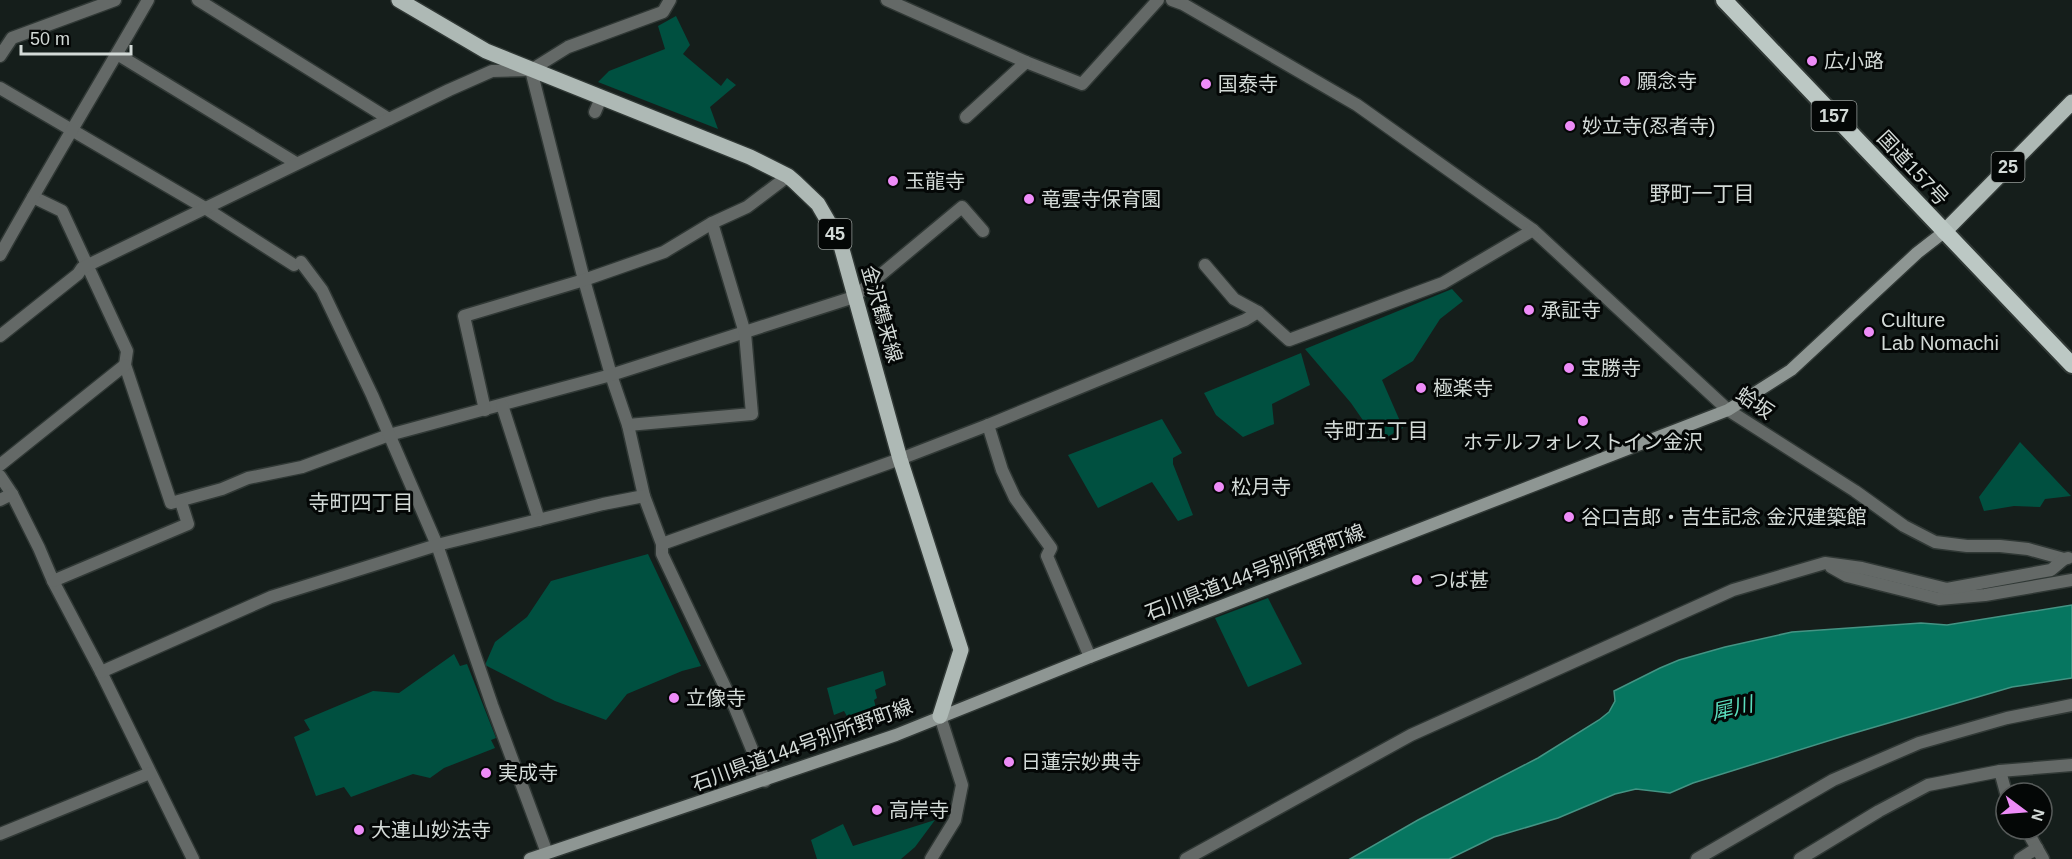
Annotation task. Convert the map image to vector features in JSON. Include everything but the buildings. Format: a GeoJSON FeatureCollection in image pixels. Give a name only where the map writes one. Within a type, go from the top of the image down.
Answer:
{"type":"FeatureCollection","features":[{"type":"Feature","properties":{"kind":"highway","name":"国道157号"},"geometry":{"type":"LineString","coordinates":[[1724,0],[2072,365]]}},
{"type":"Feature","properties":{"kind":"main road","name":"金沢鶴来線"},"geometry":{"type":"LineString","coordinates":[[399,0],[486,51],[750,157],[788,176],[818,204],[840,242],[900,459],[961,650],[940,716]]}},
{"type":"Feature","properties":{"kind":"main road","name":"25"},"geometry":{"type":"LineString","coordinates":[[1944,232],[2072,102]]}},
{"type":"Feature","properties":{"kind":"main road","name":"石川県道144号別所野町線"},"geometry":{"type":"LineString","coordinates":[[530,859],[896,735],[1090,657],[1728,410],[1791,370],[1917,253],[1944,232]]}},
{"type":"Feature","properties":{"kind":"street"},"geometry":{"type":"LineString","coordinates":[[0,56],[12,38],[115,0]]}},
{"type":"Feature","properties":{"kind":"street"},"geometry":{"type":"LineString","coordinates":[[0,255],[51,163],[148,0]]}},
{"type":"Feature","properties":{"kind":"street"},"geometry":{"type":"LineString","coordinates":[[198,0],[389,118]]}},
{"type":"Feature","properties":{"kind":"street"},"geometry":{"type":"LineString","coordinates":[[0,336],[87,266],[389,118],[492,71],[531,70],[568,47],[663,12],[670,0]]}},
{"type":"Feature","properties":{"kind":"street"},"geometry":{"type":"LineString","coordinates":[[887,0],[1026,62],[1082,84],[1158,0]]}},
{"type":"Feature","properties":{"kind":"street","name":"蛤坂"},"geometry":{"type":"LineString","coordinates":[[1172,0],[1183,4],[1357,105],[1473,186],[1533,230],[1728,410],[1855,491],[1904,526],[1935,542],[2028,549],[2068,558]]}},
{"type":"Feature","properties":{"kind":"street"},"geometry":{"type":"LineString","coordinates":[[117,54],[296,163]]}},
{"type":"Feature","properties":{"kind":"street"},"geometry":{"type":"LineString","coordinates":[[966,117],[1026,62]]}},
{"type":"Feature","properties":{"kind":"street"},"geometry":{"type":"LineString","coordinates":[[531,70],[584,280],[628,425],[644,496],[662,544],[662,554],[735,708],[765,781]]}},
{"type":"Feature","properties":{"kind":"street"},"geometry":{"type":"LineString","coordinates":[[0,88],[297,263],[322,290],[389,435],[436,546],[547,853]]}},
{"type":"Feature","properties":{"kind":"street"},"geometry":{"type":"LineString","coordinates":[[595,112],[601,98]]}},
{"type":"Feature","properties":{"kind":"street"},"geometry":{"type":"LineString","coordinates":[[485,410],[464,316],[584,280],[664,252],[712,223],[747,207],[788,176]]}},
{"type":"Feature","properties":{"kind":"street"},"geometry":{"type":"LineString","coordinates":[[33,197],[62,211],[127,351],[125,365],[171,503],[222,489],[248,478],[302,467],[389,435],[611,375],[854,297],[962,207],[983,231]]}},
{"type":"Feature","properties":{"kind":"street"},"geometry":{"type":"LineString","coordinates":[[628,425],[752,414],[745,333],[712,223]]}},
{"type":"Feature","properties":{"kind":"street"},"geometry":{"type":"LineString","coordinates":[[1205,265],[1234,299],[1258,312],[1289,340],[1443,282],[1533,230]]}},
{"type":"Feature","properties":{"kind":"street"},"geometry":{"type":"LineString","coordinates":[[662,544],[988,425],[1245,320],[1258,312]]}},
{"type":"Feature","properties":{"kind":"street"},"geometry":{"type":"LineString","coordinates":[[0,465],[125,365]]}},
{"type":"Feature","properties":{"kind":"street"},"geometry":{"type":"LineString","coordinates":[[502,405],[539,520]]}},
{"type":"Feature","properties":{"kind":"street"},"geometry":{"type":"LineString","coordinates":[[988,425],[1002,470],[1015,498],[1051,548],[1047,556],[1090,657]]}},
{"type":"Feature","properties":{"kind":"street"},"geometry":{"type":"LineString","coordinates":[[0,476],[12,494],[53,581],[101,672],[193,859]]}},
{"type":"Feature","properties":{"kind":"street"},"geometry":{"type":"LineString","coordinates":[[0,500],[12,494]]}},
{"type":"Feature","properties":{"kind":"street"},"geometry":{"type":"LineString","coordinates":[[101,672],[271,597],[436,546],[644,496]]}},
{"type":"Feature","properties":{"kind":"street"},"geometry":{"type":"LineString","coordinates":[[53,581],[188,524],[181,502]]}},
{"type":"Feature","properties":{"kind":"street"},"geometry":{"type":"LineString","coordinates":[[1186,859],[1411,735],[1733,590],[1825,563],[1862,568],[1947,589],[2051,570],[2068,558]]}},
{"type":"Feature","properties":{"kind":"street"},"geometry":{"type":"LineString","coordinates":[[1825,563],[1847,576],[1939,599],[1985,596],[2072,580]]}},
{"type":"Feature","properties":{"kind":"street"},"geometry":{"type":"LineString","coordinates":[[1697,859],[1833,780],[1919,744],[2007,718],[2072,705]]}},
{"type":"Feature","properties":{"kind":"street"},"geometry":{"type":"LineString","coordinates":[[932,859],[955,820],[962,785],[940,716]]}},
{"type":"Feature","properties":{"kind":"street"},"geometry":{"type":"LineString","coordinates":[[1800,859],[1879,810],[1928,785],[2000,771],[2072,765]]}},
{"type":"Feature","properties":{"kind":"street"},"geometry":{"type":"LineString","coordinates":[[2000,771],[2003,781]]}},
{"type":"Feature","properties":{"kind":"street"},"geometry":{"type":"LineString","coordinates":[[0,834],[150,773]]}},
{"type":"Feature","properties":{"kind":"street"},"geometry":{"type":"LineString","coordinates":[[2020,859],[2040,854]]}},
{"type":"Feature","properties":{"kind":"shaded area"},"geometry":{"type":"Polygon","coordinates":[[[676,16],[690,45],[683,54],[721,86],[727,78],[736,85],[710,107],[718,129],[598,82],[609,71],[665,49],[658,26],[676,16]]]}},
{"type":"Feature","properties":{"kind":"shaded area"},"geometry":{"type":"Polygon","coordinates":[[[1452,289],[1463,301],[1440,319],[1413,361],[1382,380],[1403,428],[1378,442],[1351,403],[1305,349],[1452,289]]]}},
{"type":"Feature","properties":{"kind":"shaded area"},"geometry":{"type":"Polygon","coordinates":[[[1301,353],[1310,385],[1272,404],[1274,424],[1243,437],[1216,415],[1204,393],[1301,353]]]}},
{"type":"Feature","properties":{"kind":"shaded area"},"geometry":{"type":"Polygon","coordinates":[[[1162,419],[1182,453],[1173,458],[1173,464],[1193,515],[1178,521],[1152,482],[1098,508],[1068,455],[1162,419]]]}},
{"type":"Feature","properties":{"kind":"shaded area"},"geometry":{"type":"Polygon","coordinates":[[[2020,442],[2071,496],[2045,499],[2040,507],[2014,506],[1984,511],[1979,497],[2020,442]]]}},
{"type":"Feature","properties":{"kind":"shaded area"},"geometry":{"type":"Polygon","coordinates":[[[648,554],[701,666],[682,671],[627,694],[606,720],[555,701],[485,665],[495,642],[527,617],[551,581],[648,554]]]}},
{"type":"Feature","properties":{"kind":"shaded area"},"geometry":{"type":"Polygon","coordinates":[[[1268,598],[1302,664],[1248,687],[1215,618],[1268,598]]]}},
{"type":"Feature","properties":{"kind":"shaded area"},"geometry":{"type":"Polygon","coordinates":[[[454,654],[460,666],[467,664],[496,738],[491,740],[495,748],[444,768],[430,778],[413,774],[351,797],[344,787],[316,796],[294,737],[310,730],[304,720],[373,691],[399,693],[454,654]]]}},
{"type":"Feature","properties":{"kind":"shaded area"},"geometry":{"type":"Polygon","coordinates":[[[883,671],[886,685],[875,690],[876,708],[848,718],[844,711],[834,715],[827,688],[883,671]]]}},
{"type":"Feature","properties":{"kind":"shaded area"},"geometry":{"type":"Polygon","coordinates":[[[935,820],[915,847],[901,859],[817,859],[811,840],[843,824],[853,846],[935,820]]]}},
{"type":"Feature","properties":{"kind":"water","name":"犀川"},"geometry":{"type":"Polygon","coordinates":[[[2072,605],[2072,678],[2012,687],[1844,736],[1693,783],[1670,793],[1636,789],[1615,794],[1558,818],[1494,837],[1449,859],[1350,859],[1418,820],[1538,758],[1609,712],[1615,701],[1614,691],[1679,660],[1792,632],[1921,623],[1947,625],[2072,605]]]}},
{"type":"Feature","properties":{"kind":"place","name":"広小路"},"geometry":{"type":"Point","coordinates":[1812,61]}},
{"type":"Feature","properties":{"kind":"place","name":"願念寺"},"geometry":{"type":"Point","coordinates":[1625,81]}},
{"type":"Feature","properties":{"kind":"place","name":"国泰寺"},"geometry":{"type":"Point","coordinates":[1206,84]}},
{"type":"Feature","properties":{"kind":"place","name":"妙立寺(忍者寺)"},"geometry":{"type":"Point","coordinates":[1570,126]}},
{"type":"Feature","properties":{"kind":"place","name":"玉龍寺"},"geometry":{"type":"Point","coordinates":[893,181]}},
{"type":"Feature","properties":{"kind":"place","name":"竜雲寺保育園"},"geometry":{"type":"Point","coordinates":[1029,199]}},
{"type":"Feature","properties":{"kind":"place","name":"承証寺"},"geometry":{"type":"Point","coordinates":[1529,310]}},
{"type":"Feature","properties":{"kind":"place","name":"Culture Lab Nomachi"},"geometry":{"type":"Point","coordinates":[1869,332]}},
{"type":"Feature","properties":{"kind":"place","name":"宝勝寺"},"geometry":{"type":"Point","coordinates":[1569,368]}},
{"type":"Feature","properties":{"kind":"place","name":"極楽寺"},"geometry":{"type":"Point","coordinates":[1421,388]}},
{"type":"Feature","properties":{"kind":"place","name":"ホテルフォレストイン金沢"},"geometry":{"type":"Point","coordinates":[1583,421]}},
{"type":"Feature","properties":{"kind":"place","name":"松月寺"},"geometry":{"type":"Point","coordinates":[1219,487]}},
{"type":"Feature","properties":{"kind":"place","name":"谷口吉郎・吉生記念 金沢建築館"},"geometry":{"type":"Point","coordinates":[1569,517]}},
{"type":"Feature","properties":{"kind":"place","name":"つば甚"},"geometry":{"type":"Point","coordinates":[1417,580]}},
{"type":"Feature","properties":{"kind":"place","name":"立像寺"},"geometry":{"type":"Point","coordinates":[674,698]}},
{"type":"Feature","properties":{"kind":"place","name":"日蓮宗妙典寺"},"geometry":{"type":"Point","coordinates":[1009,762]}},
{"type":"Feature","properties":{"kind":"place","name":"実成寺"},"geometry":{"type":"Point","coordinates":[486,773]}},
{"type":"Feature","properties":{"kind":"place","name":"高岸寺"},"geometry":{"type":"Point","coordinates":[877,810]}},
{"type":"Feature","properties":{"kind":"place","name":"大連山妙法寺"},"geometry":{"type":"Point","coordinates":[359,830]}},
{"type":"Feature","properties":{"kind":"district","name":"野町一丁目"},"geometry":{"type":"Point","coordinates":[1702,193]}},
{"type":"Feature","properties":{"kind":"district","name":"寺町五丁目"},"geometry":{"type":"Point","coordinates":[1376,430]}},
{"type":"Feature","properties":{"kind":"district","name":"寺町四丁目"},"geometry":{"type":"Point","coordinates":[361,502]}}]}
